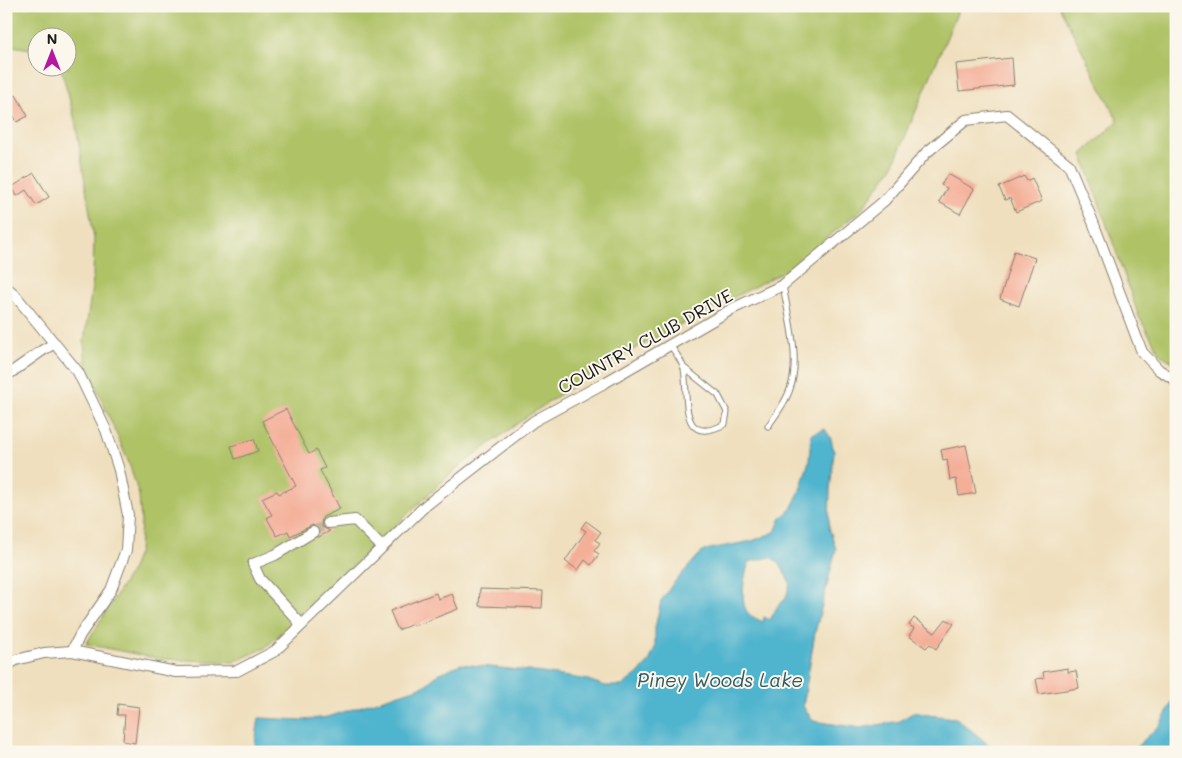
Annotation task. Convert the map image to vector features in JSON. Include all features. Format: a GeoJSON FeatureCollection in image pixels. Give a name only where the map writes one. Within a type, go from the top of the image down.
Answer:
{"type":"FeatureCollection","features":[{"type":"Feature","properties":{"kind":"street","name":"COUNTRY CLUB DRIVE"},"geometry":{"type":"LineString","coordinates":[[6,666],[16,660],[44,653],[72,651],[176,672],[237,671],[275,651],[425,506],[534,421],[732,309],[783,285],[884,202],[926,154],[966,120],[1007,115],[1069,165],[1093,222],[1142,352],[1159,370],[1176,380]]}},
{"type":"Feature","properties":{"kind":"street"},"geometry":{"type":"LineString","coordinates":[[6,287],[56,343],[78,372],[106,430],[119,470],[128,516],[126,550],[111,590],[72,651]]}},
{"type":"Feature","properties":{"kind":"street"},"geometry":{"type":"LineString","coordinates":[[6,376],[56,343]]}},
{"type":"Feature","properties":{"kind":"street"},"geometry":{"type":"LineString","coordinates":[[328,523],[355,520],[382,547]]}},
{"type":"Feature","properties":{"kind":"street"},"geometry":{"type":"LineString","coordinates":[[302,625],[260,579],[253,564],[276,554],[313,532]]}},
{"type":"Feature","properties":{"kind":"lane"},"geometry":{"type":"LineString","coordinates":[[768,426],[790,391],[794,374],[792,345],[783,285]]}},
{"type":"Feature","properties":{"kind":"lane"},"geometry":{"type":"LineString","coordinates":[[670,345],[684,367],[718,394],[728,412],[725,424],[713,430],[699,430],[692,426],[688,416],[684,367]]}},
{"type":"Feature","properties":{"kind":"green space"},"geometry":{"type":"Polygon","coordinates":[[[6,6],[960,6],[892,168],[861,210],[790,268],[604,365],[525,418],[456,469],[265,648],[234,662],[160,659],[86,644],[130,573],[139,551],[141,522],[139,495],[129,463],[86,364],[84,342],[93,280],[94,238],[75,120],[64,78],[78,78],[78,28],[28,28],[28,49],[6,45],[6,6]]]}},
{"type":"Feature","properties":{"kind":"green space"},"geometry":{"type":"Polygon","coordinates":[[[1059,6],[1176,6],[1176,364],[1161,355],[1139,317],[1082,154],[1118,121],[1059,6]]]}},
{"type":"Feature","properties":{"kind":"water","name":"Piney Woods Lake"},"geometry":{"type":"Polygon","coordinates":[[[825,429],[831,439],[834,452],[829,527],[836,549],[815,633],[803,706],[813,721],[860,728],[900,721],[914,712],[956,718],[998,752],[257,752],[255,744],[259,718],[302,720],[328,717],[424,686],[440,673],[461,664],[529,671],[588,680],[605,686],[622,686],[649,662],[655,648],[655,628],[661,601],[672,585],[698,556],[705,550],[752,541],[775,532],[781,518],[791,509],[799,493],[809,461],[811,434],[825,429]],[[771,557],[749,562],[747,567],[743,588],[744,603],[749,614],[763,622],[764,617],[770,620],[777,607],[786,598],[790,583],[780,564],[771,557]]]}},
{"type":"Feature","properties":{"kind":"water"},"geometry":{"type":"Polygon","coordinates":[[[1176,696],[1176,752],[1131,752],[1160,725],[1176,696]]]}},
{"type":"Feature","properties":{"kind":"building"},"geometry":{"type":"Polygon","coordinates":[[[1012,58],[1014,85],[959,91],[956,64],[1012,58]]]}},
{"type":"Feature","properties":{"kind":"building"},"geometry":{"type":"Polygon","coordinates":[[[16,95],[28,116],[17,122],[11,111],[6,114],[6,101],[16,95]]]}},
{"type":"Feature","properties":{"kind":"building"},"geometry":{"type":"Polygon","coordinates":[[[34,173],[49,197],[36,205],[26,190],[17,196],[12,187],[34,173]]]}},
{"type":"Feature","properties":{"kind":"building"},"geometry":{"type":"Polygon","coordinates":[[[948,174],[974,189],[960,214],[939,202],[947,188],[941,185],[948,174]]]}},
{"type":"Feature","properties":{"kind":"building"},"geometry":{"type":"Polygon","coordinates":[[[1024,176],[1027,181],[1032,178],[1042,201],[1016,212],[1010,198],[1005,200],[999,187],[1024,176]]]}},
{"type":"Feature","properties":{"kind":"building"},"geometry":{"type":"Polygon","coordinates":[[[1014,251],[1035,258],[1019,306],[1000,299],[1014,251]]]}},
{"type":"Feature","properties":{"kind":"building"},"geometry":{"type":"Polygon","coordinates":[[[286,409],[309,454],[316,450],[325,468],[320,470],[340,509],[323,517],[322,527],[330,531],[317,538],[320,532],[313,525],[290,536],[288,531],[277,536],[267,518],[272,515],[262,498],[277,491],[279,494],[296,486],[262,421],[286,409]]]}},
{"type":"Feature","properties":{"kind":"building"},"geometry":{"type":"Polygon","coordinates":[[[254,439],[258,451],[235,459],[231,446],[254,439]]]}},
{"type":"Feature","properties":{"kind":"building"},"geometry":{"type":"Polygon","coordinates":[[[966,445],[976,493],[959,496],[956,479],[950,480],[947,459],[943,460],[941,450],[966,445]]]}},
{"type":"Feature","properties":{"kind":"building"},"geometry":{"type":"Polygon","coordinates":[[[586,521],[601,532],[595,540],[600,543],[594,551],[599,554],[591,565],[585,560],[578,570],[565,561],[586,531],[581,528],[586,521]]]}},
{"type":"Feature","properties":{"kind":"building"},"geometry":{"type":"Polygon","coordinates":[[[480,589],[543,591],[542,608],[479,606],[480,589]]]}},
{"type":"Feature","properties":{"kind":"building"},"geometry":{"type":"Polygon","coordinates":[[[436,593],[438,599],[452,594],[458,609],[414,626],[413,624],[398,630],[390,611],[436,593]]]}},
{"type":"Feature","properties":{"kind":"building"},"geometry":{"type":"Polygon","coordinates":[[[914,618],[935,633],[946,619],[954,624],[936,649],[930,644],[926,648],[909,636],[914,628],[909,625],[914,618]]]}},
{"type":"Feature","properties":{"kind":"building"},"geometry":{"type":"Polygon","coordinates":[[[1068,668],[1068,672],[1076,671],[1079,688],[1039,694],[1036,679],[1044,678],[1043,672],[1068,668]]]}},
{"type":"Feature","properties":{"kind":"building"},"geometry":{"type":"Polygon","coordinates":[[[118,704],[139,707],[135,743],[123,741],[125,715],[117,715],[118,704]]]}},
{"type":"Feature","properties":{"kind":"tunnel"},"geometry":{"type":"LineString","coordinates":[[313,532],[328,523]]}}]}
